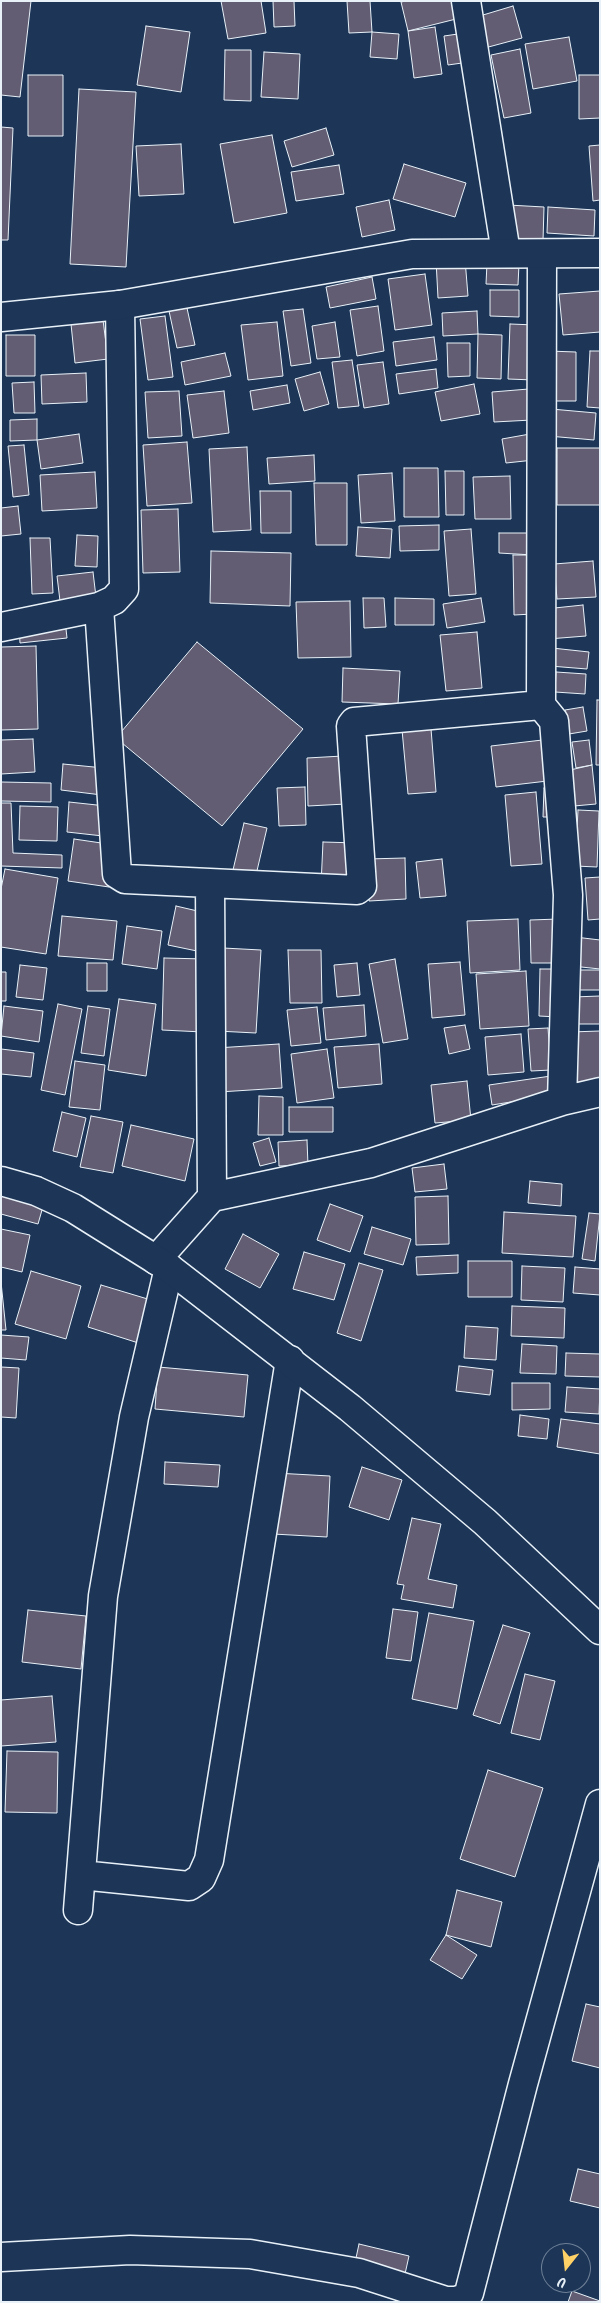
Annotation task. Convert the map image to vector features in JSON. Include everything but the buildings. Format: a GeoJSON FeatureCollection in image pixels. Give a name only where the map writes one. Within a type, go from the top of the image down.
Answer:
{"type":"FeatureCollection","features":[{"type":"Feature","properties":{"kind":"street"},"geometry":{"type":"LineString","coordinates":[[466,1],[506,253]]}},
{"type":"Feature","properties":{"kind":"street"},"geometry":{"type":"LineString","coordinates":[[1,316],[120,304],[412,254],[600,253]]}},
{"type":"Feature","properties":{"kind":"street"},"geometry":{"type":"LineString","coordinates":[[542,254],[541,705],[554,721],[568,895],[562,1101]]}},
{"type":"Feature","properties":{"kind":"street"},"geometry":{"type":"LineString","coordinates":[[1,627],[100,607],[114,600],[124,589],[120,304]]}},
{"type":"Feature","properties":{"kind":"street"},"geometry":{"type":"LineString","coordinates":[[100,607],[117,874],[124,879],[210,885],[361,889],[352,726],[354,722],[541,705]]}},
{"type":"Feature","properties":{"kind":"street"},"geometry":{"type":"LineString","coordinates":[[78,1910],[103,1596],[134,1417],[163,1264],[212,1197],[210,885]]}},
{"type":"Feature","properties":{"kind":"street"},"geometry":{"type":"LineString","coordinates":[[212,1197],[371,1163],[562,1101],[600,1092]]}},
{"type":"Feature","properties":{"kind":"street"},"geometry":{"type":"LineString","coordinates":[[1,1181],[36,1191],[73,1208],[163,1264],[350,1408],[485,1522],[600,1630]]}},
{"type":"Feature","properties":{"kind":"street"},"geometry":{"type":"LineString","coordinates":[[81,1875],[188,1886],[201,1878],[209,1860],[290,1360]]}},
{"type":"Feature","properties":{"kind":"street"},"geometry":{"type":"LineString","coordinates":[[1,2257],[130,2250],[250,2254],[359,2273],[446,2301],[456,2301],[465,2298],[469,2293],[523,2084],[600,1804]]}}]}
